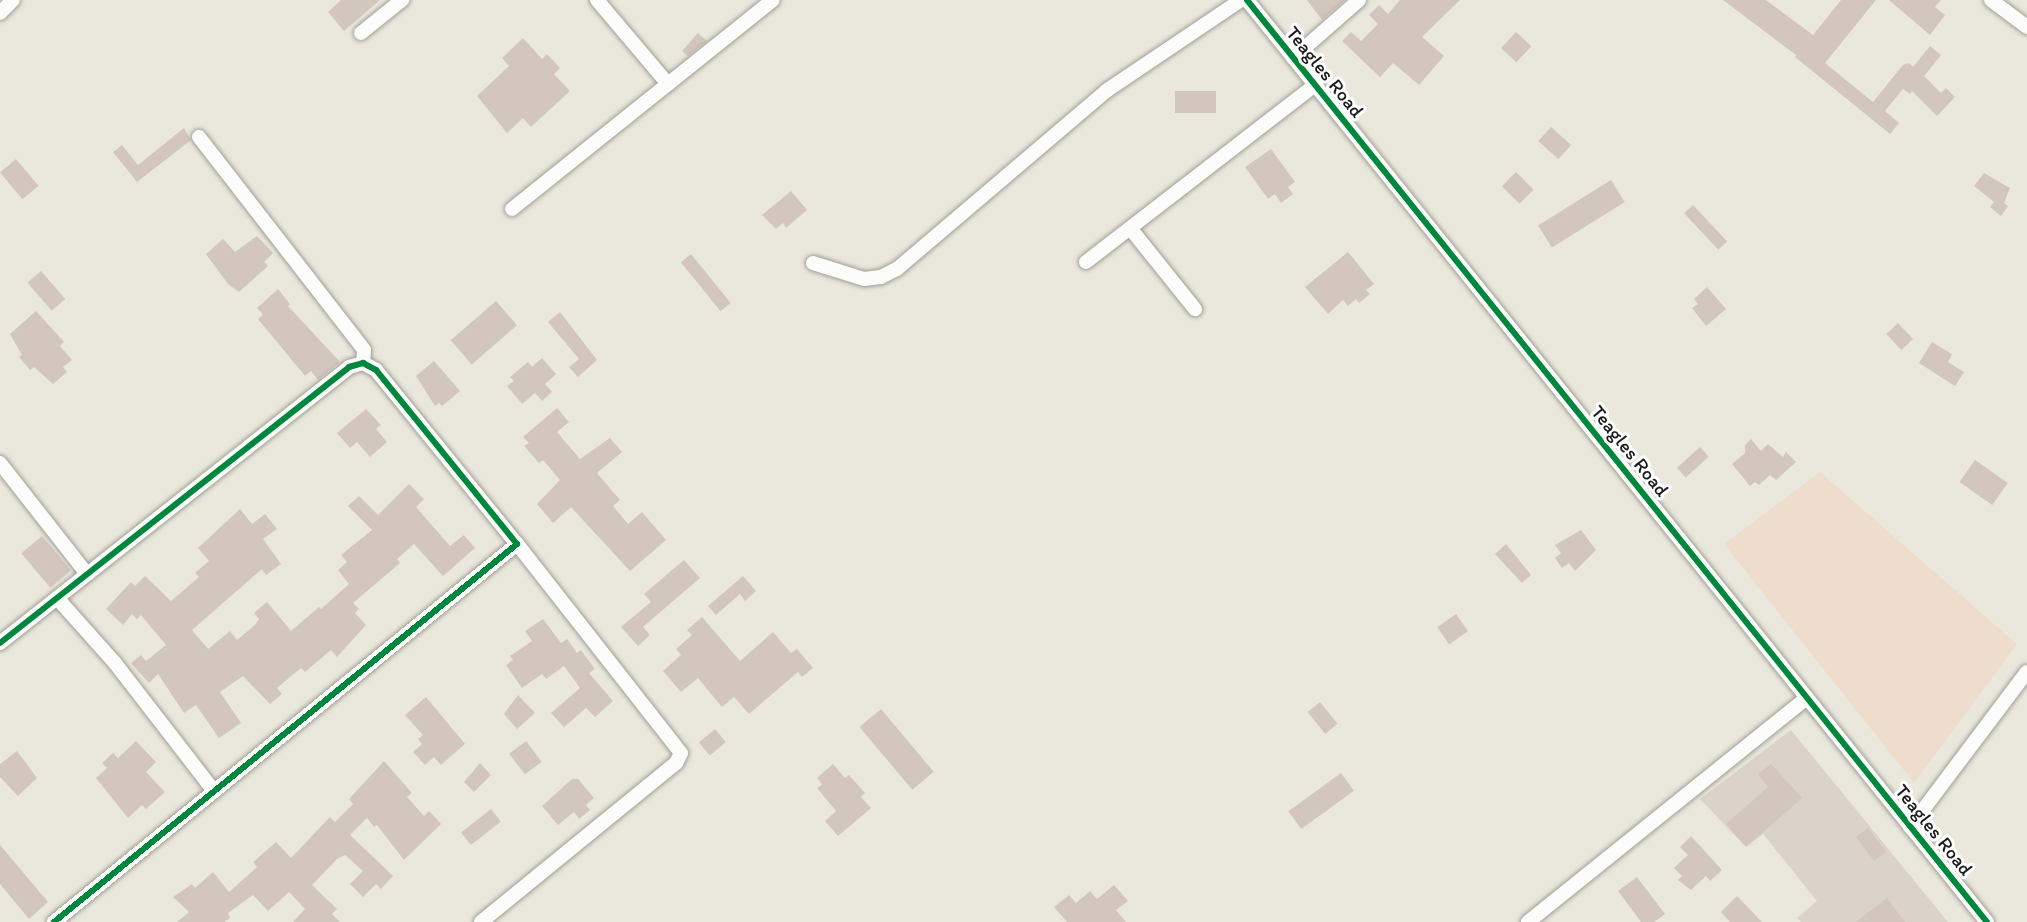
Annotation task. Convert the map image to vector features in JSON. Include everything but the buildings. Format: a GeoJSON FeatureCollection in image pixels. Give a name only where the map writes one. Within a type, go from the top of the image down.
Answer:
{"type":"FeatureCollection","features":[{"type":"Feature","properties":{"kind":"street"},"geometry":{"type":"LineString","coordinates":[[0,13],[13,0]]}},
{"type":"Feature","properties":{"kind":"street"},"geometry":{"type":"LineString","coordinates":[[360,33],[402,0]]}},
{"type":"Feature","properties":{"kind":"street"},"geometry":{"type":"LineString","coordinates":[[597,0],[668,84]]}},
{"type":"Feature","properties":{"kind":"street"},"geometry":{"type":"LineString","coordinates":[[512,209],[773,0]]}},
{"type":"Feature","properties":{"kind":"street"},"geometry":{"type":"LineString","coordinates":[[813,263],[864,279],[881,277],[897,269],[1106,91],[1241,0]]}},
{"type":"Feature","properties":{"kind":"street","name":"Teagles Road"},"geometry":{"type":"LineString","coordinates":[[1247,0],[1987,922]]}},
{"type":"Feature","properties":{"kind":"street"},"geometry":{"type":"LineString","coordinates":[[1293,58],[1359,0]]}},
{"type":"Feature","properties":{"kind":"street"},"geometry":{"type":"LineString","coordinates":[[1991,0],[2027,27]]}},
{"type":"Feature","properties":{"kind":"street"},"geometry":{"type":"LineString","coordinates":[[1086,262],[1315,85]]}},
{"type":"Feature","properties":{"kind":"street"},"geometry":{"type":"LineString","coordinates":[[199,137],[364,350],[363,363]]}},
{"type":"Feature","properties":{"kind":"street"},"geometry":{"type":"LineString","coordinates":[[1130,228],[1195,309]]}},
{"type":"Feature","properties":{"kind":"street"},"geometry":{"type":"LineString","coordinates":[[0,643],[348,367],[363,363],[376,370],[517,544],[681,753],[676,764],[481,922]]}},
{"type":"Feature","properties":{"kind":"street"},"geometry":{"type":"LineString","coordinates":[[0,463],[87,574]]}},
{"type":"Feature","properties":{"kind":"street"},"geometry":{"type":"LineString","coordinates":[[54,922],[517,544]]}},
{"type":"Feature","properties":{"kind":"street"},"geometry":{"type":"LineString","coordinates":[[57,598],[115,663],[214,791]]}},
{"type":"Feature","properties":{"kind":"street"},"geometry":{"type":"LineString","coordinates":[[1910,826],[2027,672]]}},
{"type":"Feature","properties":{"kind":"street"},"geometry":{"type":"LineString","coordinates":[[1528,922],[1807,698]]}},
{"type":"Feature","properties":{"kind":"shaded area"},"geometry":{"type":"Polygon","coordinates":[[[1820,472],[2017,644],[1914,783],[1724,544],[1820,472]]]}},
{"type":"Feature","properties":{"kind":"shaded area"},"geometry":{"type":"Polygon","coordinates":[[[1791,730],[1948,922],[1801,922],[1797,918],[1817,901],[1763,834],[1746,847],[1700,799],[1791,730]]]}},
{"type":"Feature","properties":{"kind":"cycle path"},"geometry":{"type":"LineString","coordinates":[[1247,0],[1987,922]]}},
{"type":"Feature","properties":{"kind":"cycle path"},"geometry":{"type":"LineString","coordinates":[[0,643],[349,367],[363,363],[376,370],[517,544],[54,922]]}}]}
